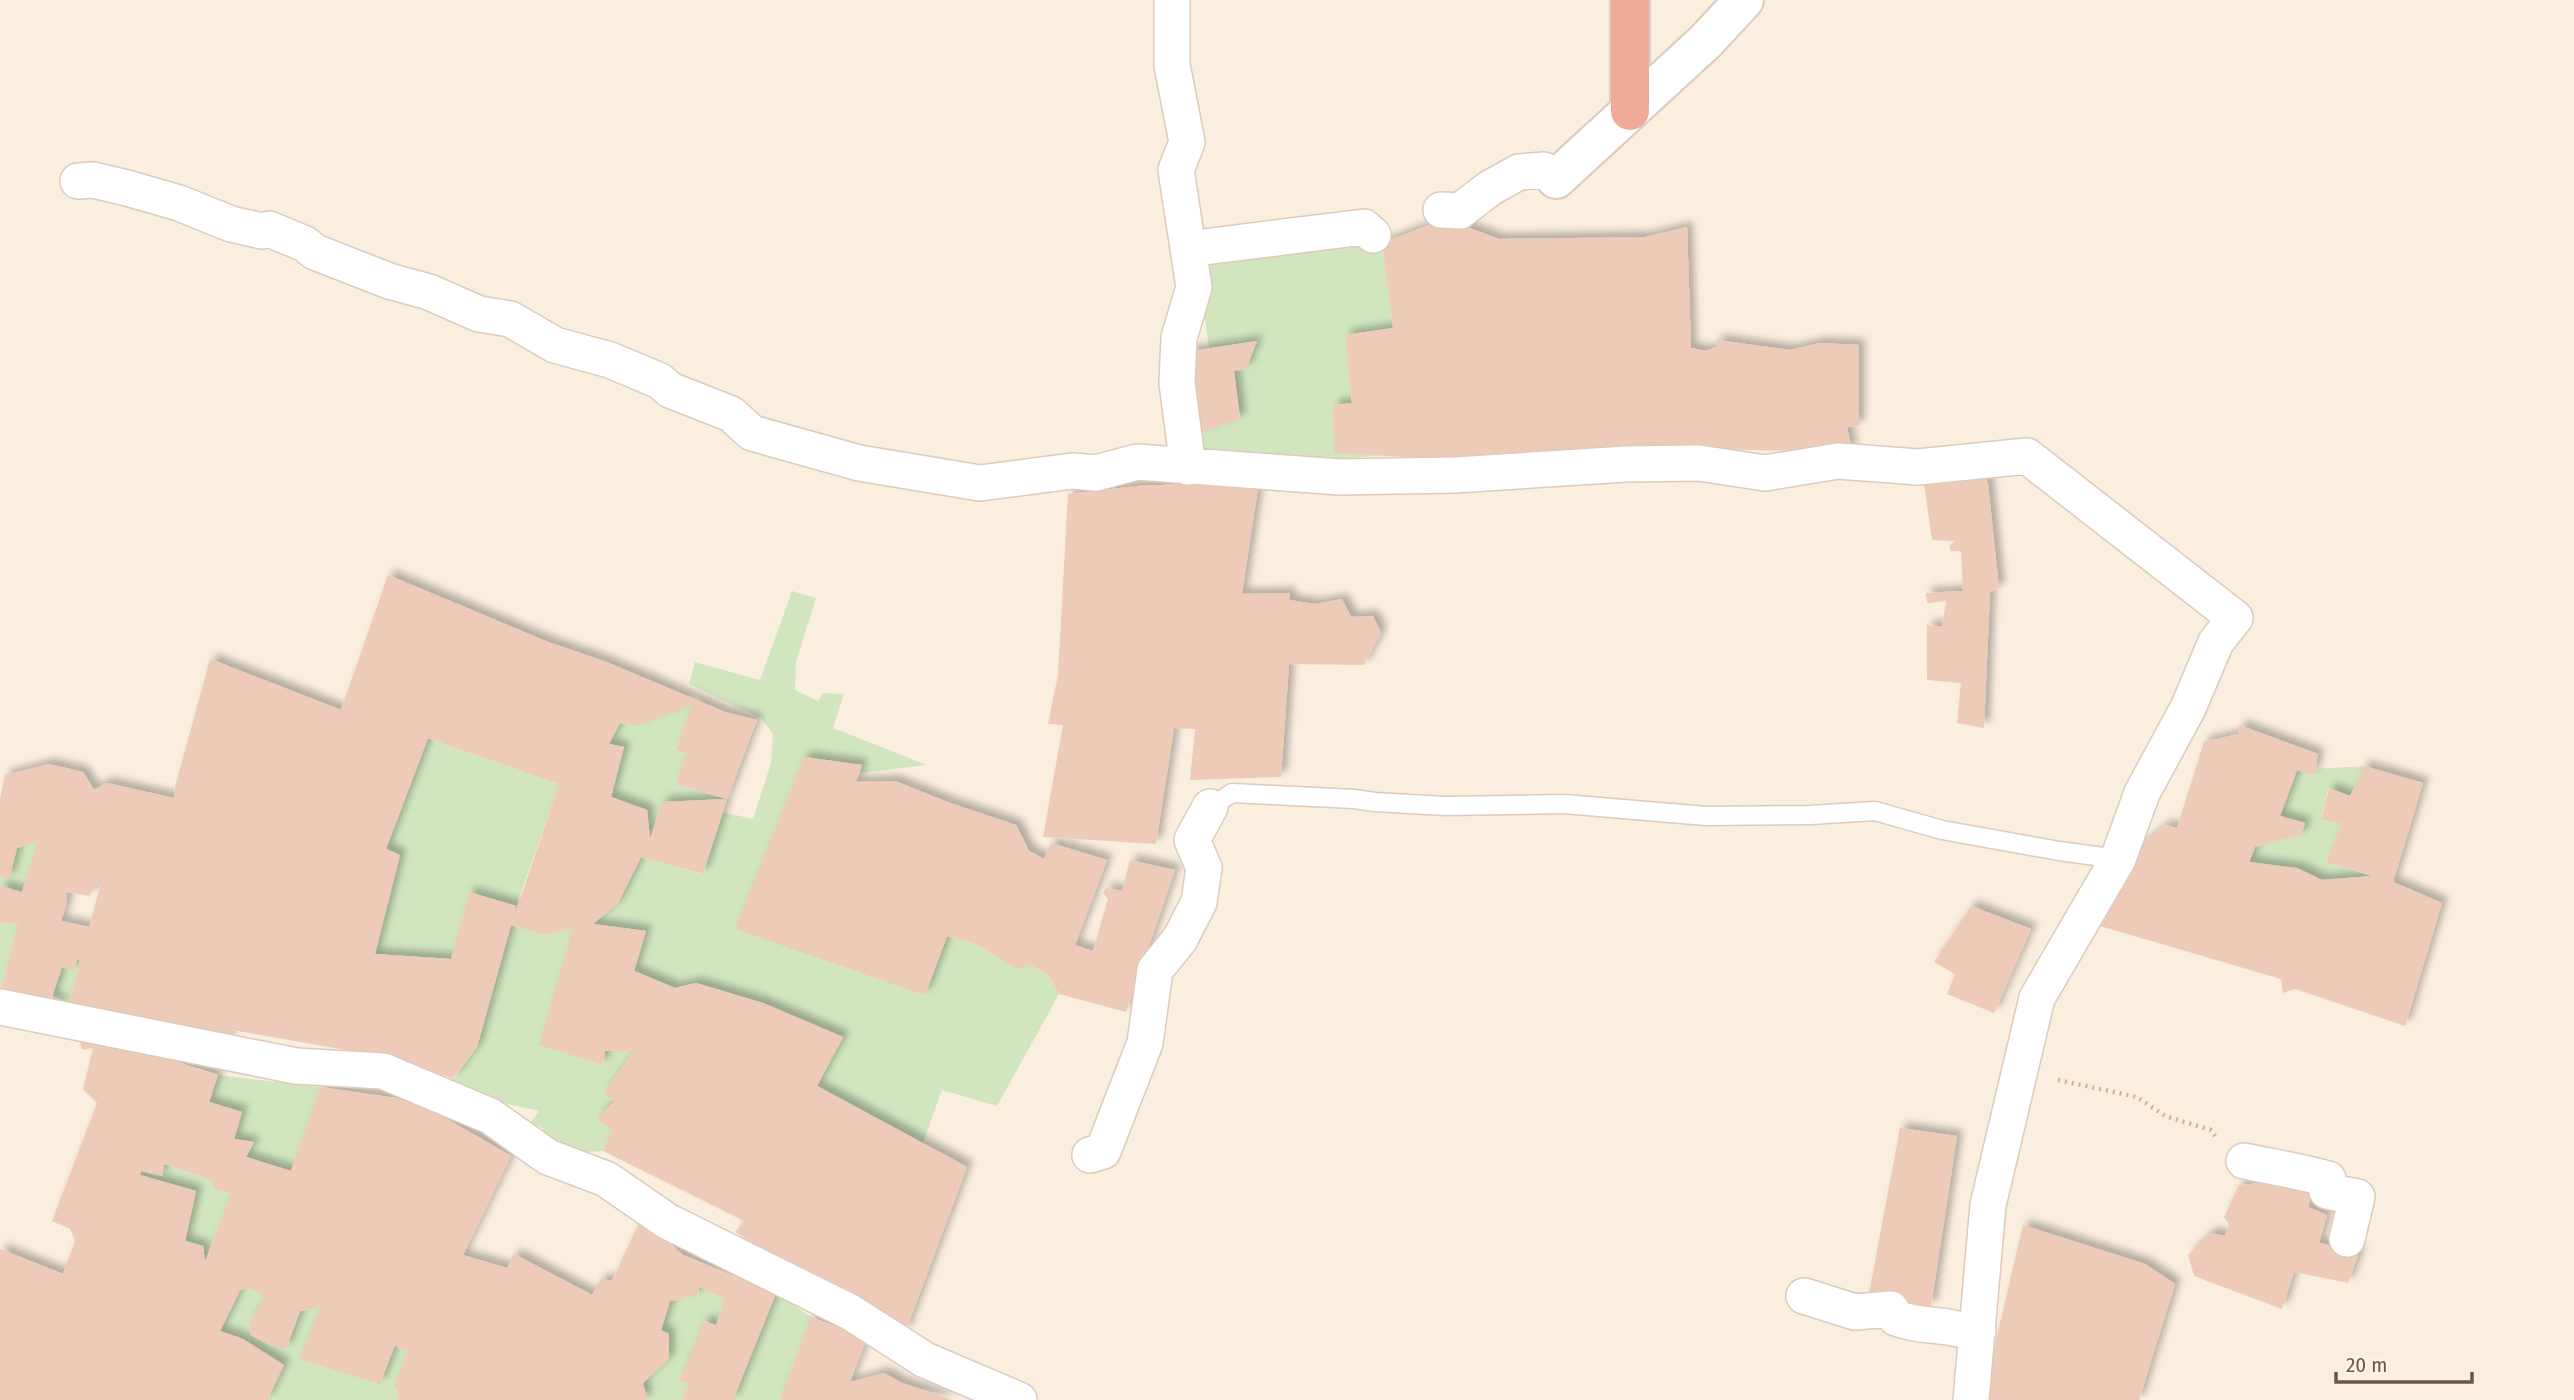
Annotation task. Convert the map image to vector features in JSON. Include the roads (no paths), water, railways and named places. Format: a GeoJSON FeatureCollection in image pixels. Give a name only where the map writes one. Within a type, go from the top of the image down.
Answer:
{"type":"FeatureCollection","features":[{"type":"Feature","properties":{"kind":"highway"},"geometry":{"type":"LineString","coordinates":[[1630,0],[1630,111]]}},
{"type":"Feature","properties":{"kind":"street"},"geometry":{"type":"LineString","coordinates":[[1172,0],[1172,65],[1187,142],[1176,170],[1194,287],[1180,338],[1177,383],[1188,467]]}},
{"type":"Feature","properties":{"kind":"street"},"geometry":{"type":"LineString","coordinates":[[1441,210],[1460,211],[1489,188],[1519,172],[1544,170],[1556,179],[1706,41],[1744,0]]}},
{"type":"Feature","properties":{"kind":"street"},"geometry":{"type":"LineString","coordinates":[[78,181],[93,180],[127,188],[179,203],[231,224],[262,231],[269,229],[305,244],[316,253],[389,281],[429,292],[479,314],[510,319],[555,345],[610,360],[660,381],[670,390],[731,414],[752,433],[797,447],[902,471],[980,483],[1059,472],[1096,473],[1137,462],[1364,476],[1455,475],[1626,464],[1699,463],[1765,473],[1838,461],[1918,467],[2027,456],[2235,618],[2216,642],[2188,708],[2142,793],[2118,859],[2037,999],[1988,1205],[1971,1400]]}},
{"type":"Feature","properties":{"kind":"street"},"geometry":{"type":"LineString","coordinates":[[1188,248],[1364,227],[1373,235]]}},
{"type":"Feature","properties":{"kind":"street"},"geometry":{"type":"LineString","coordinates":[[1090,1155],[1103,1151],[1145,1043],[1155,970],[1180,939],[1199,901],[1204,868],[1192,840],[1210,807]]}},
{"type":"Feature","properties":{"kind":"street"},"geometry":{"type":"LineString","coordinates":[[0,1007],[296,1066],[383,1071],[490,1116],[548,1157],[607,1179],[667,1221],[850,1312],[925,1360],[1019,1400]]}},
{"type":"Feature","properties":{"kind":"street"},"geometry":{"type":"LineString","coordinates":[[2244,1161],[2296,1170],[2328,1180],[2327,1191],[2357,1197],[2347,1239]]}},
{"type":"Feature","properties":{"kind":"street"},"geometry":{"type":"LineString","coordinates":[[1804,1296],[1855,1312],[1891,1309],[1896,1318],[1919,1326],[1942,1326],[1962,1332],[1979,1331]]}},
{"type":"Feature","properties":{"kind":"lane"},"geometry":{"type":"LineString","coordinates":[[1210,807],[1232,793],[1445,806],[1564,804],[1706,816],[1810,816],[1875,811],[1942,830],[2118,859]]}}]}
